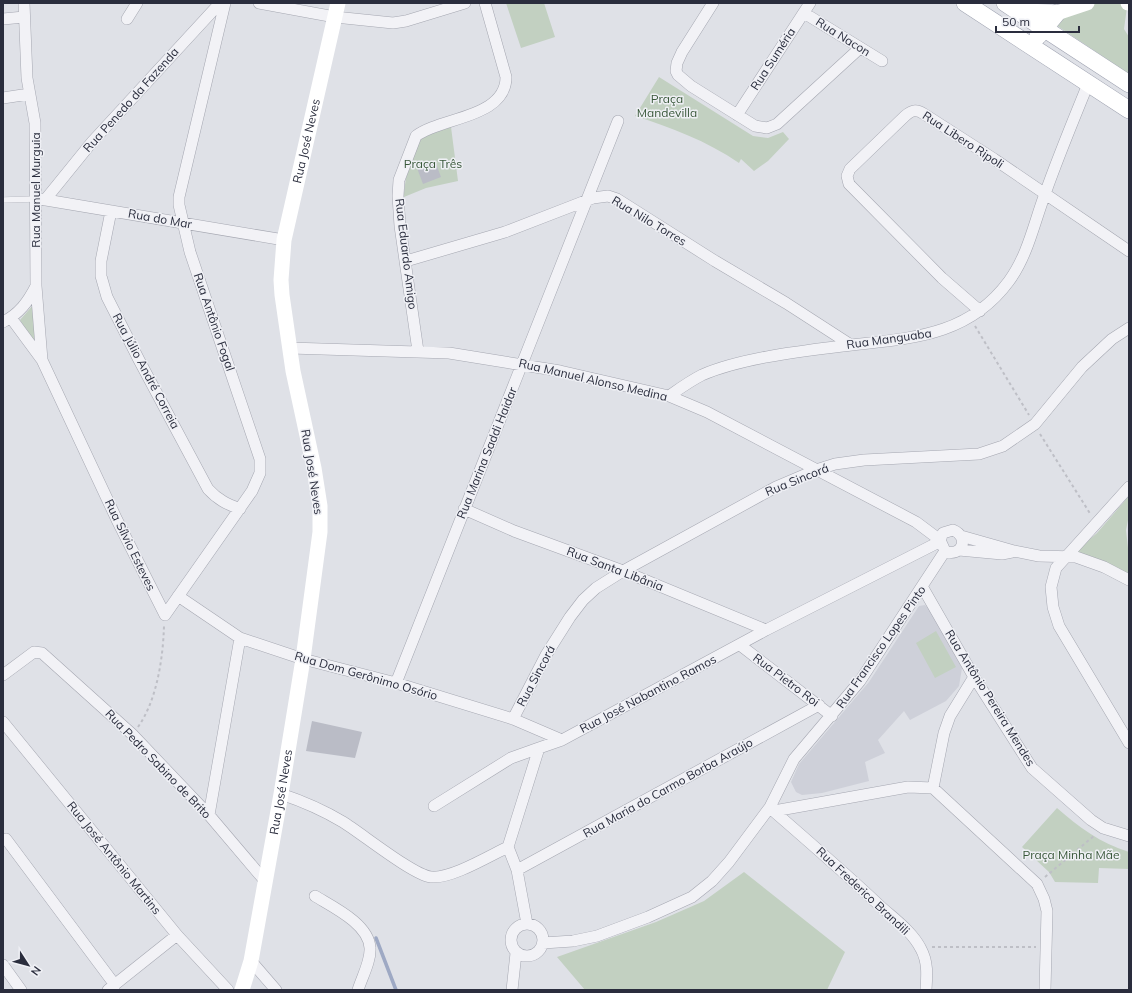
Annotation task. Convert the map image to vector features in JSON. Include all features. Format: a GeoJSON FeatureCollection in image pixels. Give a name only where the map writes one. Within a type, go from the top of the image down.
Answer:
{"type":"FeatureCollection","features":[{"type":"Feature","properties":{"kind":"main road"},"geometry":{"type":"LineString","coordinates":[[965,3],[1129,110]]}},
{"type":"Feature","properties":{"kind":"main road"},"geometry":{"type":"LineString","coordinates":[[1011,7],[1129,84]]}},
{"type":"Feature","properties":{"kind":"main road"},"geometry":{"type":"LineString","coordinates":[[1037,50],[1038,37],[1057,13]]}},
{"type":"Feature","properties":{"kind":"street","name":"Rua Manuel Murguia"},"geometry":{"type":"LineString","coordinates":[[24,3],[29,94],[35,123],[40,199],[36,286],[42,360]]}},
{"type":"Feature","properties":{"kind":"street"},"geometry":{"type":"LineString","coordinates":[[127,19],[137,3]]}},
{"type":"Feature","properties":{"kind":"street","name":"Rua Penedo da Fazenda"},"geometry":{"type":"LineString","coordinates":[[40,199],[220,3]]}},
{"type":"Feature","properties":{"kind":"street","name":"Rua Antônio Fogal"},"geometry":{"type":"LineString","coordinates":[[165,614],[240,509],[258,481],[260,473],[260,459],[190,252],[178,197],[225,3]]}},
{"type":"Feature","properties":{"kind":"street"},"geometry":{"type":"LineString","coordinates":[[259,3],[336,10],[392,23],[406,21],[465,3]]}},
{"type":"Feature","properties":{"kind":"street","name":"Rua Eduardo Amigo"},"geometry":{"type":"LineString","coordinates":[[418,351],[400,226],[398,184],[413,140],[420,133],[491,105],[500,98],[505,90],[506,78],[485,3]]}},
{"type":"Feature","properties":{"kind":"street"},"geometry":{"type":"LineString","coordinates":[[713,3],[677,63],[676,71],[678,75],[755,126],[772,127],[781,121],[860,48]]}},
{"type":"Feature","properties":{"kind":"street"},"geometry":{"type":"LineString","coordinates":[[1011,7],[1057,13],[1087,3]]}},
{"type":"Feature","properties":{"kind":"street","name":"Rua Nacon"},"geometry":{"type":"LineString","coordinates":[[806,8],[860,48],[882,61]]}},
{"type":"Feature","properties":{"kind":"street","name":"Rua Suméria"},"geometry":{"type":"LineString","coordinates":[[737,115],[806,8]]}},
{"type":"Feature","properties":{"kind":"street","name":"Rua José Neves"},"geometry":{"type":"LineString","coordinates":[[242,990],[251,961],[281,794],[303,659],[320,532],[320,506],[290,348],[281,280],[284,240],[336,10]]}},
{"type":"Feature","properties":{"kind":"street"},"geometry":{"type":"LineString","coordinates":[[3,19],[24,17]]}},
{"type":"Feature","properties":{"kind":"street","name":"Rua Manguaba"},"geometry":{"type":"LineString","coordinates":[[669,396],[700,376],[729,366],[756,360],[851,345],[919,337],[942,331],[971,318],[994,299],[1019,265],[1088,84]]}},
{"type":"Feature","properties":{"kind":"street"},"geometry":{"type":"LineString","coordinates":[[3,98],[29,94]]}},
{"type":"Feature","properties":{"kind":"street","name":"Rua Libero Ripoli"},"geometry":{"type":"LineString","coordinates":[[980,311],[942,278],[849,184],[848,173],[905,116],[916,110],[994,159],[1129,251]]}},
{"type":"Feature","properties":{"kind":"street","name":"Rua Marina Saddi Haidar"},"geometry":{"type":"LineString","coordinates":[[396,683],[618,121]]}},
{"type":"Feature","properties":{"kind":"street","name":"Rua Nilo Torres"},"geometry":{"type":"LineString","coordinates":[[406,261],[505,232],[587,201],[608,196],[617,199],[715,261],[786,303],[851,345]]}},
{"type":"Feature","properties":{"kind":"street","name":"Rua do Mar"},"geometry":{"type":"LineString","coordinates":[[40,199],[284,240]]}},
{"type":"Feature","properties":{"kind":"street","name":"Rua Júlio André Correia"},"geometry":{"type":"LineString","coordinates":[[111,211],[101,261],[102,276],[107,296],[139,360],[208,489],[215,498],[240,509]]}},
{"type":"Feature","properties":{"kind":"street"},"geometry":{"type":"LineString","coordinates":[[36,286],[26,304],[7,320],[42,360]]}},
{"type":"Feature","properties":{"kind":"street","name":"Rua Sincorá"},"geometry":{"type":"LineString","coordinates":[[513,720],[546,655],[570,617],[583,600],[596,588],[623,571],[776,486],[816,470],[835,464],[864,460],[985,453],[1016,438],[1035,424],[1082,367],[1112,339],[1129,328]]}},
{"type":"Feature","properties":{"kind":"street","name":"Rua Manuel Alonso Medina"},"geometry":{"type":"LineString","coordinates":[[290,348],[449,353],[522,364],[669,396],[707,412],[916,522],[948,531],[953,530],[962,536],[1014,551],[1039,556],[1067,556],[1104,567],[1129,580]]}},
{"type":"Feature","properties":{"kind":"street","name":"Rua Sílvio Esteves"},"geometry":{"type":"LineString","coordinates":[[42,360],[117,520],[165,614]]}},
{"type":"Feature","properties":{"kind":"street"},"geometry":{"type":"LineString","coordinates":[[1129,487],[1056,568],[1052,587],[1053,607],[1059,626],[1129,743]]}},
{"type":"Feature","properties":{"kind":"street","name":"Rua Santa Libânia"},"geometry":{"type":"LineString","coordinates":[[464,509],[514,531],[623,571],[766,630]]}},
{"type":"Feature","properties":{"kind":"street","name":"Rua Manuel Alonso Medina"},"geometry":{"type":"LineString","coordinates":[[916,522],[947,548],[1002,554],[1014,551]]}},
{"type":"Feature","properties":{"kind":"street"},"geometry":{"type":"LineString","coordinates":[[948,531],[941,536],[947,548],[963,541],[962,536]]}},
{"type":"Feature","properties":{"kind":"street","name":"Rua José Nabantino Ramos"},"geometry":{"type":"LineString","coordinates":[[434,806],[511,758],[562,740],[766,630],[918,552],[947,548]]}},
{"type":"Feature","properties":{"kind":"street","name":"Rua Francisco Lopes Pinto"},"geometry":{"type":"LineString","coordinates":[[543,943],[573,941],[597,936],[648,917],[692,897],[712,881],[772,809],[794,759],[832,716],[860,681],[923,588],[947,548]]}},
{"type":"Feature","properties":{"kind":"street","name":"Rua Antônio Pereira Mendes"},"geometry":{"type":"LineString","coordinates":[[923,588],[974,677],[1032,768],[1091,820],[1103,828],[1129,836]]}},
{"type":"Feature","properties":{"kind":"street","name":"Rua Dom Gerônimo Osório"},"geometry":{"type":"LineString","coordinates":[[178,596],[240,638],[303,659],[396,683],[513,720],[562,740]]}},
{"type":"Feature","properties":{"kind":"street"},"geometry":{"type":"LineString","coordinates":[[209,815],[240,638]]}},
{"type":"Feature","properties":{"kind":"street","name":"Rua Pietro Roi"},"geometry":{"type":"LineString","coordinates":[[740,645],[832,716]]}},
{"type":"Feature","properties":{"kind":"street","name":"Rua Pedro Sabino de Brito"},"geometry":{"type":"LineString","coordinates":[[3,675],[34,652],[40,652],[132,734],[209,815],[265,881]]}},
{"type":"Feature","properties":{"kind":"street"},"geometry":{"type":"LineString","coordinates":[[933,788],[944,733],[950,716],[974,677]]}},
{"type":"Feature","properties":{"kind":"street","name":"Rua Maria do Carmo Borba Araújo"},"geometry":{"type":"LineString","coordinates":[[517,870],[819,705]]}},
{"type":"Feature","properties":{"kind":"street","name":"Rua José Antônio Martins"},"geometry":{"type":"LineString","coordinates":[[3,722],[177,935],[228,990]]}},
{"type":"Feature","properties":{"kind":"street"},"geometry":{"type":"LineString","coordinates":[[527,924],[517,870],[508,847],[539,748]]}},
{"type":"Feature","properties":{"kind":"street"},"geometry":{"type":"LineString","coordinates":[[772,809],[908,787],[933,788],[1037,884],[1044,898],[1047,911],[1045,990]]}},
{"type":"Feature","properties":{"kind":"street"},"geometry":{"type":"LineString","coordinates":[[281,794],[343,822],[416,871],[431,877],[470,866],[508,847]]}},
{"type":"Feature","properties":{"kind":"street","name":"Rua Frederico Brandili"},"geometry":{"type":"LineString","coordinates":[[772,809],[838,866],[907,931],[920,947],[927,965],[926,990]]}},
{"type":"Feature","properties":{"kind":"street"},"geometry":{"type":"LineString","coordinates":[[6,839],[112,987],[177,935]]}},
{"type":"Feature","properties":{"kind":"street"},"geometry":{"type":"LineString","coordinates":[[315,896],[353,920],[368,940],[369,954],[358,990]]}},
{"type":"Feature","properties":{"kind":"street"},"geometry":{"type":"LineString","coordinates":[[527,924],[537,927],[541,932],[543,943],[541,949],[532,956],[521,956],[516,953],[510,943],[512,932],[521,925],[527,924]]}},
{"type":"Feature","properties":{"kind":"street"},"geometry":{"type":"LineString","coordinates":[[512,990],[516,953]]}},
{"type":"Feature","properties":{"kind":"street"},"geometry":{"type":"LineString","coordinates":[[251,961],[276,990]]}},
{"type":"Feature","properties":{"kind":"street"},"geometry":{"type":"LineString","coordinates":[[4,967],[21,990]]}},
{"type":"Feature","properties":{"kind":"lane"},"geometry":{"type":"LineString","coordinates":[[3,200],[40,199]]}},
{"type":"Feature","properties":{"kind":"path"},"geometry":{"type":"LineString","coordinates":[[971,318],[1096,523]]}},
{"type":"Feature","properties":{"kind":"path"},"geometry":{"type":"LineString","coordinates":[[132,734],[139,725],[149,705],[163,656],[165,614]]}},
{"type":"Feature","properties":{"kind":"path"},"geometry":{"type":"LineString","coordinates":[[1037,884],[1103,828]]}},
{"type":"Feature","properties":{"kind":"path"},"geometry":{"type":"LineString","coordinates":[[920,947],[1047,947]]}},
{"type":"Feature","properties":{"kind":"shaded area"},"geometry":{"type":"Polygon","coordinates":[[[925,605],[932,612],[962,668],[959,686],[946,701],[910,720],[904,711],[878,740],[885,753],[865,762],[869,781],[822,793],[802,795],[796,792],[791,782],[799,764],[869,682],[919,606],[925,605]]]}},
{"type":"Feature","properties":{"kind":"green space"},"geometry":{"type":"Polygon","coordinates":[[[506,3],[544,3],[555,37],[521,48],[506,3]]]}},
{"type":"Feature","properties":{"kind":"green space"},"geometry":{"type":"Polygon","coordinates":[[[1094,3],[1122,3],[1127,7],[1124,29],[1129,37],[1129,74],[1050,21],[1077,12],[1094,3]]]}},
{"type":"Feature","properties":{"kind":"green space","name":"Praça Mandevilla"},"geometry":{"type":"Polygon","coordinates":[[[659,77],[753,136],[768,138],[783,132],[789,139],[768,161],[754,171],[741,159],[739,163],[727,155],[688,135],[635,116],[659,77]]]}},
{"type":"Feature","properties":{"kind":"green space","name":"Praça Três"},"geometry":{"type":"Polygon","coordinates":[[[451,127],[458,181],[426,188],[404,197],[408,169],[417,143],[428,135],[451,127]]]}},
{"type":"Feature","properties":{"kind":"green space"},"geometry":{"type":"Polygon","coordinates":[[[33,305],[35,345],[20,320],[33,305]]]}},
{"type":"Feature","properties":{"kind":"green space"},"geometry":{"type":"Polygon","coordinates":[[[1129,496],[1129,515],[1126,530],[1129,575],[1073,554],[1097,533],[1129,496]]]}},
{"type":"Feature","properties":{"kind":"green space"},"geometry":{"type":"Polygon","coordinates":[[[936,631],[956,667],[935,678],[916,643],[936,631]]]}},
{"type":"Feature","properties":{"kind":"green space","name":"Praça Minha Mãe"},"geometry":{"type":"Polygon","coordinates":[[[1057,808],[1090,834],[1129,852],[1129,869],[1099,868],[1098,883],[1055,882],[1049,872],[1022,847],[1057,808]]]}},
{"type":"Feature","properties":{"kind":"green space"},"geometry":{"type":"Polygon","coordinates":[[[744,872],[845,952],[827,990],[585,990],[557,957],[656,922],[704,901],[744,872]]]}},
{"type":"Feature","properties":{"kind":"building"},"geometry":{"type":"Polygon","coordinates":[[[435,161],[441,177],[423,184],[417,168],[435,161]]]}},
{"type":"Feature","properties":{"kind":"building"},"geometry":{"type":"Polygon","coordinates":[[[312,721],[362,732],[355,758],[306,751],[312,721]]]}},
{"type":"Feature","properties":{"kind":"waterway"},"geometry":{"type":"LineString","coordinates":[[376,938],[396,990]]}}]}
